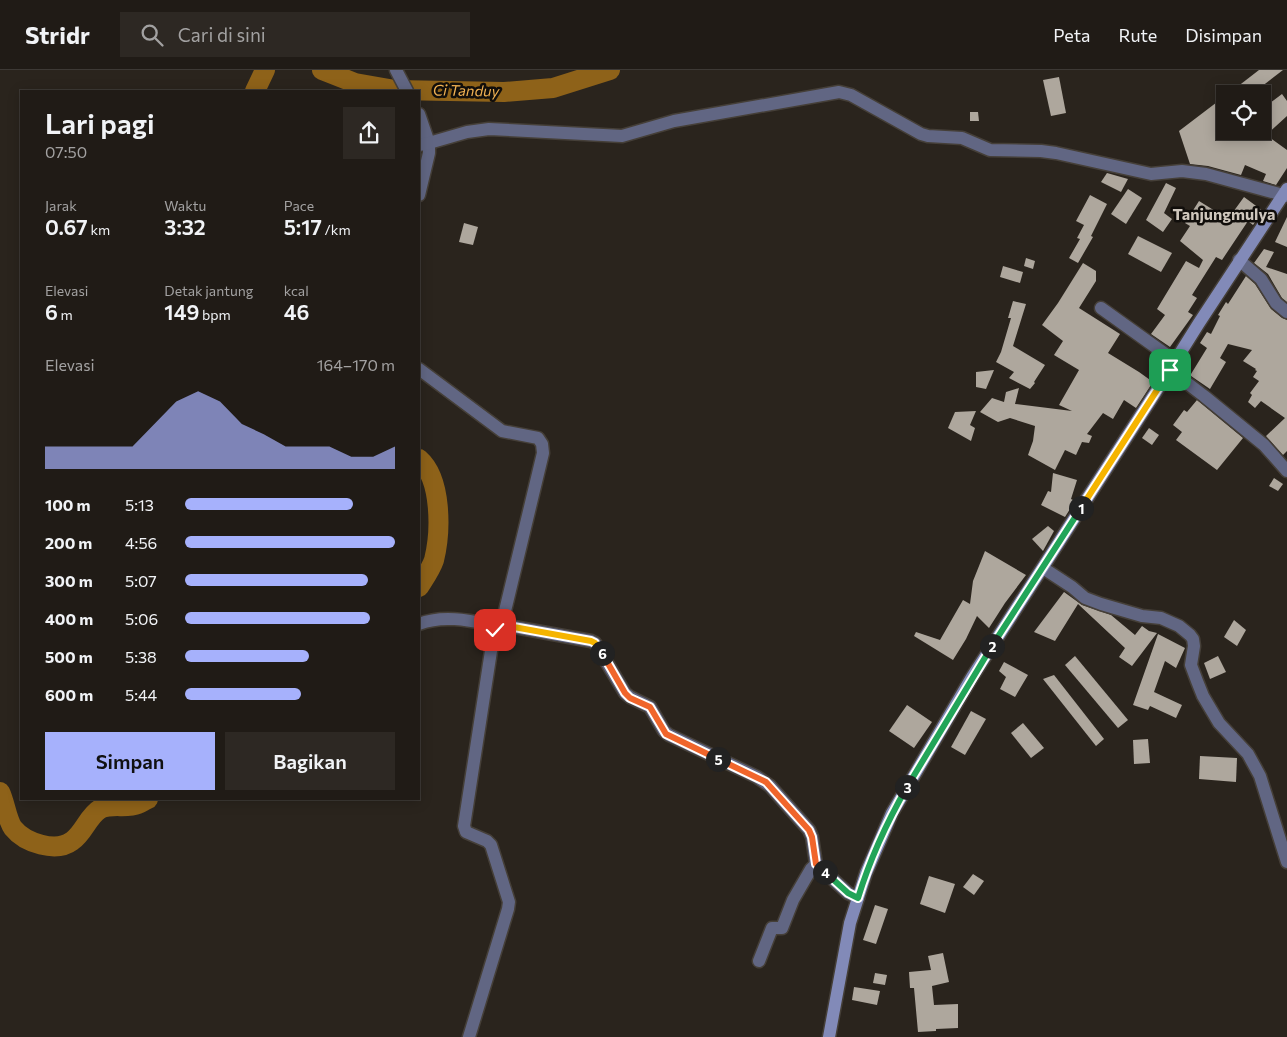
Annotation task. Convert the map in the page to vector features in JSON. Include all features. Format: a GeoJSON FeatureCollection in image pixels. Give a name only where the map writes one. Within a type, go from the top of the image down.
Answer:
{"type":"FeatureCollection","features":[{"type":"Feature","properties":{"kind":"main road"},"geometry":{"type":"LineString","coordinates":[[829,1037],[850,923],[866,873],[892,813],[972,678],[1239,260],[1286,193]]}},
{"type":"Feature","properties":{"kind":"street"},"geometry":{"type":"LineString","coordinates":[[396,70],[406,90]]}},
{"type":"Feature","properties":{"kind":"street"},"geometry":{"type":"LineString","coordinates":[[424,144],[455,134],[489,129],[622,136],[674,121],[839,92],[850,94],[921,134],[928,136],[962,138],[990,150],[1056,153],[1151,174],[1189,171],[1286,193]]}},
{"type":"Feature","properties":{"kind":"street"},"geometry":{"type":"LineString","coordinates":[[420,120],[428,158],[420,191]]}},
{"type":"Feature","properties":{"kind":"street"},"geometry":{"type":"LineString","coordinates":[[1239,260],[1261,280],[1276,302],[1287,312]]}},
{"type":"Feature","properties":{"kind":"street"},"geometry":{"type":"LineString","coordinates":[[1101,308],[1264,445],[1287,472]]}},
{"type":"Feature","properties":{"kind":"street"},"geometry":{"type":"LineString","coordinates":[[420,370],[502,431],[538,438],[542,444],[543,453],[505,611],[494,638],[464,826],[466,832],[487,841],[491,845],[508,902],[508,909],[469,1037]]}},
{"type":"Feature","properties":{"kind":"street"},"geometry":{"type":"LineString","coordinates":[[1043,568],[1085,598],[1142,616],[1161,618],[1179,626],[1190,635],[1194,646],[1192,665],[1203,696],[1219,722],[1248,754],[1260,776],[1287,862]]}},
{"type":"Feature","properties":{"kind":"street"},"geometry":{"type":"LineString","coordinates":[[420,624],[439,619],[453,619],[523,628],[595,643],[625,693],[630,698],[650,707],[666,734],[758,777],[770,786],[811,834],[816,864],[848,893],[858,898]]}},
{"type":"Feature","properties":{"kind":"street"},"geometry":{"type":"LineString","coordinates":[[758,961],[772,928],[782,928],[793,900],[811,869],[816,864]]}},
{"type":"Feature","properties":{"kind":"building"},"geometry":{"type":"Polygon","coordinates":[[[1259,70],[1283,70],[1264,85],[1240,85],[1259,70]]]}},
{"type":"Feature","properties":{"kind":"building"},"geometry":{"type":"Polygon","coordinates":[[[1059,77],[1066,113],[1051,116],[1043,80],[1059,77]]]}},
{"type":"Feature","properties":{"kind":"building"},"geometry":{"type":"Polygon","coordinates":[[[1282,94],[1287,101],[1287,116],[1271,130],[1271,102],[1282,94]]]}},
{"type":"Feature","properties":{"kind":"building"},"geometry":{"type":"Polygon","coordinates":[[[1216,103],[1216,140],[1271,139],[1287,150],[1287,168],[1276,185],[1263,181],[1266,174],[1245,165],[1241,175],[1208,166],[1190,164],[1179,131],[1216,103]]]}},
{"type":"Feature","properties":{"kind":"building"},"geometry":{"type":"Polygon","coordinates":[[[970,112],[978,112],[979,121],[970,121],[970,112]]]}},
{"type":"Feature","properties":{"kind":"building"},"geometry":{"type":"Polygon","coordinates":[[[1107,173],[1128,179],[1121,192],[1101,182],[1107,173]]]}},
{"type":"Feature","properties":{"kind":"building"},"geometry":{"type":"Polygon","coordinates":[[[1166,183],[1176,188],[1164,213],[1172,219],[1163,232],[1146,220],[1166,183]]]}},
{"type":"Feature","properties":{"kind":"building"},"geometry":{"type":"Polygon","coordinates":[[[1128,189],[1142,198],[1126,224],[1111,214],[1128,189]]]}},
{"type":"Feature","properties":{"kind":"building"},"geometry":{"type":"Polygon","coordinates":[[[1090,195],[1107,204],[1091,236],[1093,237],[1078,263],[1069,258],[1080,239],[1077,238],[1084,225],[1076,221],[1090,195]]]}},
{"type":"Feature","properties":{"kind":"building"},"geometry":{"type":"Polygon","coordinates":[[[1244,197],[1263,211],[1253,225],[1248,221],[1222,260],[1216,257],[1192,295],[1197,298],[1188,312],[1193,315],[1170,347],[1151,334],[1165,315],[1157,309],[1186,261],[1199,268],[1203,260],[1180,241],[1190,226],[1185,223],[1199,201],[1228,219],[1244,197]]]}},
{"type":"Feature","properties":{"kind":"building"},"geometry":{"type":"Polygon","coordinates":[[[1287,217],[1287,247],[1275,242],[1287,217]]]}},
{"type":"Feature","properties":{"kind":"building"},"geometry":{"type":"Polygon","coordinates":[[[464,223],[478,227],[473,245],[459,242],[464,223]]]}},
{"type":"Feature","properties":{"kind":"building"},"geometry":{"type":"Polygon","coordinates":[[[1138,236],[1172,253],[1161,272],[1128,254],[1138,236]]]}},
{"type":"Feature","properties":{"kind":"building"},"geometry":{"type":"Polygon","coordinates":[[[1264,249],[1274,252],[1266,267],[1287,274],[1287,302],[1282,298],[1268,274],[1254,263],[1264,249]]]}},
{"type":"Feature","properties":{"kind":"building"},"geometry":{"type":"Polygon","coordinates":[[[1026,258],[1035,261],[1033,269],[1024,266],[1026,258]]]}},
{"type":"Feature","properties":{"kind":"building"},"geometry":{"type":"Polygon","coordinates":[[[1083,263],[1096,271],[1096,281],[1079,308],[1120,334],[1108,353],[1153,382],[1136,408],[1124,400],[1113,419],[1103,413],[1087,434],[1092,436],[1089,443],[1082,442],[1076,455],[1065,450],[1055,470],[1028,455],[1033,441],[1035,426],[1010,418],[998,422],[980,412],[992,398],[1004,402],[1006,392],[1019,388],[1015,404],[1072,411],[1059,405],[1079,370],[1054,355],[1063,341],[1042,325],[1083,263]]]}},
{"type":"Feature","properties":{"kind":"building"},"geometry":{"type":"Polygon","coordinates":[[[1003,266],[1023,272],[1020,283],[1000,277],[1003,266]]]}},
{"type":"Feature","properties":{"kind":"building"},"geometry":{"type":"Polygon","coordinates":[[[1246,276],[1255,284],[1271,309],[1287,320],[1287,451],[1283,455],[1266,436],[1285,418],[1261,401],[1255,408],[1248,402],[1252,395],[1250,393],[1259,381],[1253,377],[1257,371],[1256,369],[1243,361],[1252,350],[1228,344],[1220,358],[1226,362],[1210,389],[1191,376],[1207,348],[1200,343],[1207,332],[1211,334],[1220,316],[1218,315],[1226,302],[1228,304],[1246,276]]]}},
{"type":"Feature","properties":{"kind":"building"},"geometry":{"type":"Polygon","coordinates":[[[1013,301],[1026,304],[1013,346],[1045,365],[1030,389],[1009,378],[1014,372],[996,362],[1001,352],[1011,318],[1008,318],[1013,301]]]}},
{"type":"Feature","properties":{"kind":"building"},"geometry":{"type":"Polygon","coordinates":[[[994,370],[986,389],[976,387],[976,372],[994,370]]]}},
{"type":"Feature","properties":{"kind":"building"},"geometry":{"type":"Polygon","coordinates":[[[1197,400],[1243,438],[1217,470],[1176,440],[1182,432],[1173,425],[1184,410],[1187,412],[1197,400]]]}},
{"type":"Feature","properties":{"kind":"building"},"geometry":{"type":"Polygon","coordinates":[[[976,411],[970,425],[975,428],[971,441],[948,428],[955,412],[976,411]]]}},
{"type":"Feature","properties":{"kind":"building"},"geometry":{"type":"Polygon","coordinates":[[[1149,428],[1159,435],[1152,445],[1142,438],[1149,428]]]}},
{"type":"Feature","properties":{"kind":"building"},"geometry":{"type":"Polygon","coordinates":[[[1053,473],[1077,480],[1071,499],[1075,501],[1065,517],[1041,505],[1048,491],[1051,492],[1053,473]]]}},
{"type":"Feature","properties":{"kind":"building"},"geometry":{"type":"Polygon","coordinates":[[[1274,478],[1283,484],[1278,491],[1269,486],[1274,478]]]}},
{"type":"Feature","properties":{"kind":"building"},"geometry":{"type":"Polygon","coordinates":[[[1048,526],[1054,531],[1043,551],[1032,539],[1048,526]]]}},
{"type":"Feature","properties":{"kind":"building"},"geometry":{"type":"Polygon","coordinates":[[[985,551],[1026,575],[989,628],[977,616],[953,660],[914,636],[916,632],[940,640],[963,600],[970,604],[973,581],[985,551]]]}},
{"type":"Feature","properties":{"kind":"building"},"geometry":{"type":"Polygon","coordinates":[[[1064,592],[1082,605],[1111,615],[1135,635],[1142,626],[1149,631],[1157,633],[1132,666],[1119,657],[1125,648],[1078,604],[1055,641],[1034,632],[1064,592]]]}},
{"type":"Feature","properties":{"kind":"building"},"geometry":{"type":"Polygon","coordinates":[[[1234,620],[1246,630],[1237,646],[1224,637],[1234,620]]]}},
{"type":"Feature","properties":{"kind":"building"},"geometry":{"type":"Polygon","coordinates":[[[1158,634],[1185,648],[1176,668],[1165,661],[1154,692],[1182,705],[1176,718],[1150,706],[1148,710],[1133,705],[1158,634]]]}},
{"type":"Feature","properties":{"kind":"building"},"geometry":{"type":"Polygon","coordinates":[[[1075,656],[1128,720],[1118,728],[1065,665],[1075,656]]]}},
{"type":"Feature","properties":{"kind":"building"},"geometry":{"type":"Polygon","coordinates":[[[1218,656],[1226,672],[1210,679],[1204,663],[1218,656]]]}},
{"type":"Feature","properties":{"kind":"building"},"geometry":{"type":"Polygon","coordinates":[[[1004,662],[1028,675],[1015,697],[1000,689],[1006,677],[999,671],[1004,662]]]}},
{"type":"Feature","properties":{"kind":"building"},"geometry":{"type":"Polygon","coordinates":[[[1054,675],[1104,739],[1096,746],[1043,679],[1054,675]]]}},
{"type":"Feature","properties":{"kind":"building"},"geometry":{"type":"Polygon","coordinates":[[[907,705],[932,722],[914,748],[889,731],[907,705]]]}},
{"type":"Feature","properties":{"kind":"building"},"geometry":{"type":"Polygon","coordinates":[[[971,711],[986,719],[965,755],[951,747],[971,711]]]}},
{"type":"Feature","properties":{"kind":"building"},"geometry":{"type":"Polygon","coordinates":[[[1023,723],[1044,748],[1031,758],[1011,733],[1023,723]]]}},
{"type":"Feature","properties":{"kind":"building"},"geometry":{"type":"Polygon","coordinates":[[[1148,739],[1150,763],[1134,764],[1133,740],[1148,739]]]}},
{"type":"Feature","properties":{"kind":"building"},"geometry":{"type":"Polygon","coordinates":[[[1200,756],[1237,758],[1236,782],[1199,779],[1200,756]]]}},
{"type":"Feature","properties":{"kind":"building"},"geometry":{"type":"Polygon","coordinates":[[[973,874],[984,881],[974,895],[963,887],[973,874]]]}},
{"type":"Feature","properties":{"kind":"building"},"geometry":{"type":"Polygon","coordinates":[[[929,876],[955,884],[945,913],[920,904],[929,876]]]}},
{"type":"Feature","properties":{"kind":"building"},"geometry":{"type":"Polygon","coordinates":[[[875,905],[888,909],[876,944],[863,940],[875,905]]]}},
{"type":"Feature","properties":{"kind":"building"},"geometry":{"type":"Polygon","coordinates":[[[943,953],[949,982],[932,986],[934,1005],[958,1004],[958,1028],[918,1032],[914,988],[910,988],[909,972],[931,970],[928,956],[943,953]]]}},
{"type":"Feature","properties":{"kind":"building"},"geometry":{"type":"Polygon","coordinates":[[[875,973],[887,975],[885,985],[873,983],[875,973]]]}},
{"type":"Feature","properties":{"kind":"building"},"geometry":{"type":"Polygon","coordinates":[[[854,987],[880,991],[877,1005],[852,1000],[854,987]]]}},
{"type":"Feature","properties":{"kind":"waterway","name":"Ci Tanduy"},"geometry":{"type":"LineString","coordinates":[[255,90],[265,70]]}},
{"type":"Feature","properties":{"kind":"waterway","name":"Ci Tanduy"},"geometry":{"type":"LineString","coordinates":[[322,70],[355,83],[395,90]]}},
{"type":"Feature","properties":{"kind":"waterway","name":"Ci Tanduy"},"geometry":{"type":"LineString","coordinates":[[420,90],[504,92],[553,88],[610,70]]}},
{"type":"Feature","properties":{"kind":"waterway","name":"Ci Tanduy"},"geometry":{"type":"LineString","coordinates":[[420,460],[427,468],[432,479],[438,507],[438,535],[434,560],[420,585]]}},
{"type":"Feature","properties":{"kind":"waterway","name":"Ci Tanduy"},"geometry":{"type":"LineString","coordinates":[[0,792],[13,828],[25,838],[41,845],[49,846],[65,845],[72,841],[100,809],[109,806],[129,806],[146,800]]}},
{"type":"Feature","properties":{"kind":"district","name":"Tanjungmulya"},"geometry":{"type":"Point","coordinates":[1224,214]}},
{"type":"Feature","properties":{"kind":"route"},"geometry":{"type":"LineString","coordinates":[[495,630],[498,626],[508,626],[595,643],[627,696],[650,707],[666,734],[766,782],[809,830],[812,837],[816,864],[848,893],[858,898],[866,873],[892,813],[919,766],[972,678],[1170,370]]}}]}
